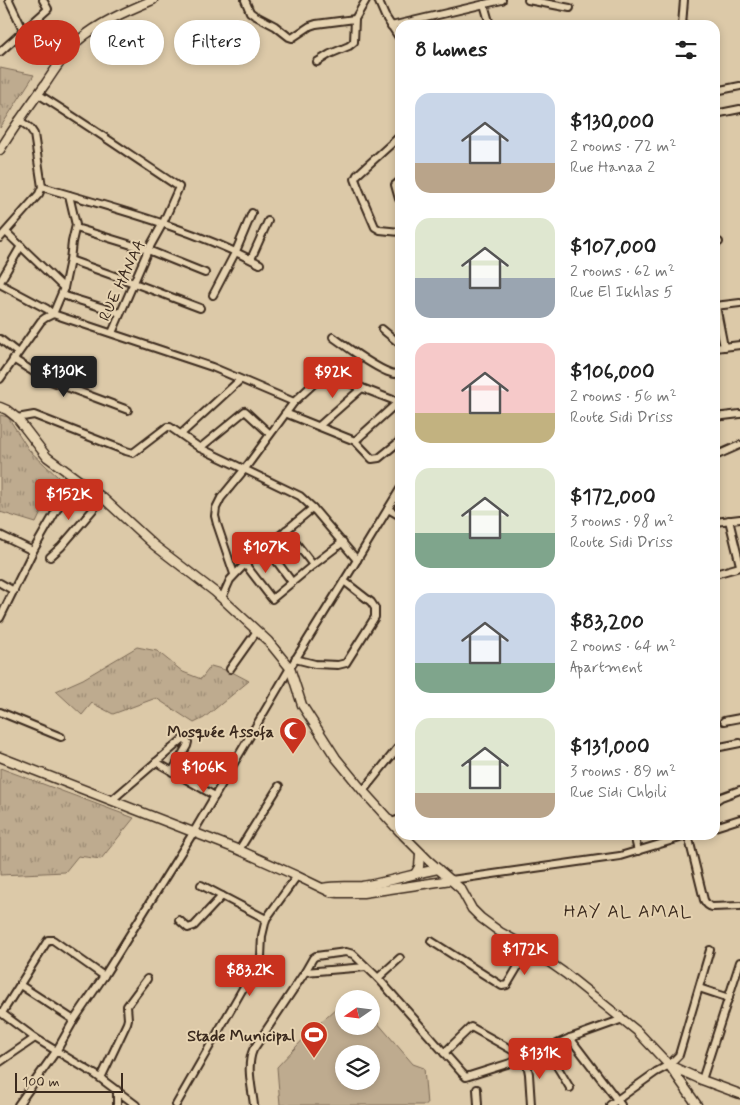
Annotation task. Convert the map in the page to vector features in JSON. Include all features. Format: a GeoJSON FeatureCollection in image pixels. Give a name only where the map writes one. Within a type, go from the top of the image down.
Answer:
{"type":"FeatureCollection","features":[{"type":"Feature","properties":{"kind":"street"},"geometry":{"type":"LineString","coordinates":[[10,0],[19,20]]}},
{"type":"Feature","properties":{"kind":"street"},"geometry":{"type":"LineString","coordinates":[[37,20],[48,9],[43,0]]}},
{"type":"Feature","properties":{"kind":"street"},"geometry":{"type":"LineString","coordinates":[[0,150],[66,54],[78,41],[119,14],[153,0]]}},
{"type":"Feature","properties":{"kind":"street"},"geometry":{"type":"LineString","coordinates":[[245,0],[250,12],[292,38],[316,24],[355,19]]}},
{"type":"Feature","properties":{"kind":"street"},"geometry":{"type":"LineString","coordinates":[[317,62],[352,44],[354,40],[355,19],[366,0]]}},
{"type":"Feature","properties":{"kind":"street"},"geometry":{"type":"LineString","coordinates":[[378,0],[395,32]]}},
{"type":"Feature","properties":{"kind":"street"},"geometry":{"type":"LineString","coordinates":[[412,20],[502,0]]}},
{"type":"Feature","properties":{"kind":"street"},"geometry":{"type":"LineString","coordinates":[[528,0],[570,8]]}},
{"type":"Feature","properties":{"kind":"street"},"geometry":{"type":"LineString","coordinates":[[682,20],[684,0]]}},
{"type":"Feature","properties":{"kind":"street"},"geometry":{"type":"LineString","coordinates":[[484,4],[489,20]]}},
{"type":"Feature","properties":{"kind":"street"},"geometry":{"type":"LineString","coordinates":[[391,26],[395,25]]}},
{"type":"Feature","properties":{"kind":"street"},"geometry":{"type":"LineString","coordinates":[[0,52],[15,40]]}},
{"type":"Feature","properties":{"kind":"street"},"geometry":{"type":"LineString","coordinates":[[720,90],[740,86]]}},
{"type":"Feature","properties":{"kind":"street","name":"RUE HANAA"},"geometry":{"type":"LineString","coordinates":[[0,283],[53,314],[112,333],[148,250],[179,188],[73,115],[38,94]]}},
{"type":"Feature","properties":{"kind":"street"},"geometry":{"type":"LineString","coordinates":[[720,113],[740,109]]}},
{"type":"Feature","properties":{"kind":"street"},"geometry":{"type":"LineString","coordinates":[[0,238],[39,194],[42,187],[34,134],[32,130],[19,120]]}},
{"type":"Feature","properties":{"kind":"street"},"geometry":{"type":"LineString","coordinates":[[395,141],[357,175],[356,179],[376,227],[380,230],[395,232]]}},
{"type":"Feature","properties":{"kind":"street"},"geometry":{"type":"LineString","coordinates":[[42,187],[163,223],[236,252],[260,264]]}},
{"type":"Feature","properties":{"kind":"street"},"geometry":{"type":"LineString","coordinates":[[0,379],[41,321],[53,314],[63,292],[76,228],[69,195]]}},
{"type":"Feature","properties":{"kind":"street"},"geometry":{"type":"LineString","coordinates":[[213,295],[236,252],[252,213]]}},
{"type":"Feature","properties":{"kind":"street"},"geometry":{"type":"LineString","coordinates":[[251,259],[268,221]]}},
{"type":"Feature","properties":{"kind":"street"},"geometry":{"type":"LineString","coordinates":[[76,228],[148,250],[204,273]]}},
{"type":"Feature","properties":{"kind":"street"},"geometry":{"type":"LineString","coordinates":[[6,232],[63,292],[120,313]]}},
{"type":"Feature","properties":{"kind":"street"},"geometry":{"type":"LineString","coordinates":[[0,283],[21,246]]}},
{"type":"Feature","properties":{"kind":"street"},"geometry":{"type":"LineString","coordinates":[[70,260],[134,282],[200,308]]}},
{"type":"Feature","properties":{"kind":"street"},"geometry":{"type":"LineString","coordinates":[[720,306],[740,303]]}},
{"type":"Feature","properties":{"kind":"street"},"geometry":{"type":"LineString","coordinates":[[720,326],[724,347]]}},
{"type":"Feature","properties":{"kind":"street"},"geometry":{"type":"LineString","coordinates":[[382,329],[395,340]]}},
{"type":"Feature","properties":{"kind":"street"},"geometry":{"type":"LineString","coordinates":[[112,333],[212,367],[294,402]]}},
{"type":"Feature","properties":{"kind":"street"},"geometry":{"type":"LineString","coordinates":[[333,337],[362,357],[389,373],[395,374]]}},
{"type":"Feature","properties":{"kind":"street"},"geometry":{"type":"LineString","coordinates":[[0,339],[18,353]]}},
{"type":"Feature","properties":{"kind":"street"},"geometry":{"type":"LineString","coordinates":[[720,347],[740,345]]}},
{"type":"Feature","properties":{"kind":"street"},"geometry":{"type":"LineString","coordinates":[[13,359],[48,380],[128,410]]}},
{"type":"Feature","properties":{"kind":"street"},"geometry":{"type":"LineString","coordinates":[[234,574],[217,524],[216,508],[221,498],[294,402],[323,375],[339,379],[395,401]]}},
{"type":"Feature","properties":{"kind":"street"},"geometry":{"type":"LineString","coordinates":[[181,434],[240,380]]}},
{"type":"Feature","properties":{"kind":"street"},"geometry":{"type":"LineString","coordinates":[[319,426],[362,388]]}},
{"type":"Feature","properties":{"kind":"street"},"geometry":{"type":"LineString","coordinates":[[356,441],[395,405]]}},
{"type":"Feature","properties":{"kind":"street"},"geometry":{"type":"LineString","coordinates":[[0,407],[17,418],[47,457],[103,498],[154,545],[222,598],[268,641],[290,668],[302,705],[336,758],[395,826]]}},
{"type":"Feature","properties":{"kind":"street"},"geometry":{"type":"LineString","coordinates":[[200,448],[245,411],[270,434]]}},
{"type":"Feature","properties":{"kind":"street"},"geometry":{"type":"LineString","coordinates":[[285,413],[356,441],[372,459],[379,458],[395,445]]}},
{"type":"Feature","properties":{"kind":"street"},"geometry":{"type":"LineString","coordinates":[[720,416],[740,414]]}},
{"type":"Feature","properties":{"kind":"street"},"geometry":{"type":"LineString","coordinates":[[17,418],[34,415],[129,453],[136,452],[167,427],[170,427],[200,448],[300,496],[313,508],[357,560]]}},
{"type":"Feature","properties":{"kind":"street"},"geometry":{"type":"LineString","coordinates":[[720,454],[740,445]]}},
{"type":"Feature","properties":{"kind":"street"},"geometry":{"type":"LineString","coordinates":[[0,618],[33,551],[75,478]]}},
{"type":"Feature","properties":{"kind":"street"},"geometry":{"type":"LineString","coordinates":[[18,1105],[57,1050],[74,1020],[104,976],[193,833],[295,659],[395,497]]}},
{"type":"Feature","properties":{"kind":"street"},"geometry":{"type":"LineString","coordinates":[[50,557],[61,547],[103,498]]}},
{"type":"Feature","properties":{"kind":"street"},"geometry":{"type":"LineString","coordinates":[[222,598],[234,574],[313,508]]}},
{"type":"Feature","properties":{"kind":"street"},"geometry":{"type":"LineString","coordinates":[[388,509],[395,513]]}},
{"type":"Feature","properties":{"kind":"street"},"geometry":{"type":"LineString","coordinates":[[720,521],[740,519]]}},
{"type":"Feature","properties":{"kind":"street"},"geometry":{"type":"LineString","coordinates":[[720,572],[740,566],[730,520]]}},
{"type":"Feature","properties":{"kind":"street"},"geometry":{"type":"LineString","coordinates":[[286,530],[313,565]]}},
{"type":"Feature","properties":{"kind":"street"},"geometry":{"type":"LineString","coordinates":[[0,535],[33,551]]}},
{"type":"Feature","properties":{"kind":"street"},"geometry":{"type":"LineString","coordinates":[[245,564],[272,599],[342,542]]}},
{"type":"Feature","properties":{"kind":"street"},"geometry":{"type":"LineString","coordinates":[[266,547],[292,582]]}},
{"type":"Feature","properties":{"kind":"street"},"geometry":{"type":"LineString","coordinates":[[295,659],[315,664],[338,665],[346,663],[375,617],[375,608],[372,602],[344,581]]}},
{"type":"Feature","properties":{"kind":"street"},"geometry":{"type":"LineString","coordinates":[[0,584],[14,591]]}},
{"type":"Feature","properties":{"kind":"street"},"geometry":{"type":"LineString","coordinates":[[230,669],[257,631]]}},
{"type":"Feature","properties":{"kind":"street"},"geometry":{"type":"LineString","coordinates":[[0,712],[61,737]]}},
{"type":"Feature","properties":{"kind":"street"},"geometry":{"type":"LineString","coordinates":[[724,721],[740,718]]}},
{"type":"Feature","properties":{"kind":"street"},"geometry":{"type":"LineString","coordinates":[[112,800],[184,738],[188,742],[188,746],[172,772]]}},
{"type":"Feature","properties":{"kind":"street"},"geometry":{"type":"LineString","coordinates":[[720,747],[740,743]]}},
{"type":"Feature","properties":{"kind":"street"},"geometry":{"type":"LineString","coordinates":[[363,791],[395,751]]}},
{"type":"Feature","properties":{"kind":"street"},"geometry":{"type":"LineString","coordinates":[[0,757],[239,850],[330,892],[338,893],[363,893],[620,856],[670,840]]}},
{"type":"Feature","properties":{"kind":"street"},"geometry":{"type":"LineString","coordinates":[[156,762],[215,796]]}},
{"type":"Feature","properties":{"kind":"street"},"geometry":{"type":"LineString","coordinates":[[239,850],[279,786]]}},
{"type":"Feature","properties":{"kind":"street"},"geometry":{"type":"LineString","coordinates":[[720,798],[740,790]]}},
{"type":"Feature","properties":{"kind":"street"},"geometry":{"type":"LineString","coordinates":[[720,825],[740,819]]}},
{"type":"Feature","properties":{"kind":"street"},"geometry":{"type":"LineString","coordinates":[[391,822],[395,821]]}},
{"type":"Feature","properties":{"kind":"street"},"geometry":{"type":"LineString","coordinates":[[407,840],[420,854],[461,889],[472,909],[481,918],[566,974],[637,1031],[669,1065],[697,1105]]}},
{"type":"Feature","properties":{"kind":"street"},"geometry":{"type":"LineString","coordinates":[[635,840],[638,851]]}},
{"type":"Feature","properties":{"kind":"street"},"geometry":{"type":"LineString","coordinates":[[690,840],[706,904],[712,907],[740,906]]}},
{"type":"Feature","properties":{"kind":"street"},"geometry":{"type":"LineString","coordinates":[[415,874],[420,861],[420,854]]}},
{"type":"Feature","properties":{"kind":"street"},"geometry":{"type":"LineString","coordinates":[[323,888],[330,886],[360,886],[438,869]]}},
{"type":"Feature","properties":{"kind":"street"},"geometry":{"type":"LineString","coordinates":[[176,1105],[261,957],[262,936],[266,919],[297,876]]}},
{"type":"Feature","properties":{"kind":"street"},"geometry":{"type":"LineString","coordinates":[[201,885],[266,919]]}},
{"type":"Feature","properties":{"kind":"street"},"geometry":{"type":"LineString","coordinates":[[179,920],[188,928],[194,926],[222,896]]}},
{"type":"Feature","properties":{"kind":"street"},"geometry":{"type":"LineString","coordinates":[[104,976],[54,940],[48,940],[1,1013],[35,1038],[101,1078],[136,1105]]}},
{"type":"Feature","properties":{"kind":"street"},"geometry":{"type":"LineString","coordinates":[[432,941],[502,986],[507,985],[529,948]]}},
{"type":"Feature","properties":{"kind":"street"},"geometry":{"type":"LineString","coordinates":[[610,1105],[619,1102],[656,1072],[669,1065],[679,1055],[710,950]]}},
{"type":"Feature","properties":{"kind":"street"},"geometry":{"type":"LineString","coordinates":[[254,1105],[250,1066],[253,1050],[316,956],[346,952],[353,954],[378,978],[466,1077],[526,1058],[570,1038],[623,1020]]}},
{"type":"Feature","properties":{"kind":"street"},"geometry":{"type":"LineString","coordinates":[[378,978],[400,958]]}},
{"type":"Feature","properties":{"kind":"street"},"geometry":{"type":"LineString","coordinates":[[702,1080],[740,962]]}},
{"type":"Feature","properties":{"kind":"street"},"geometry":{"type":"LineString","coordinates":[[305,972],[366,967]]}},
{"type":"Feature","properties":{"kind":"street"},"geometry":{"type":"LineString","coordinates":[[101,1078],[127,1023],[126,1006],[147,979]]}},
{"type":"Feature","properties":{"kind":"street"},"geometry":{"type":"LineString","coordinates":[[20,985],[74,1020]]}},
{"type":"Feature","properties":{"kind":"street"},"geometry":{"type":"LineString","coordinates":[[699,988],[729,998]]}},
{"type":"Feature","properties":{"kind":"street"},"geometry":{"type":"LineString","coordinates":[[444,1053],[471,1027],[526,1058]]}},
{"type":"Feature","properties":{"kind":"street"},"geometry":{"type":"LineString","coordinates":[[0,1062],[35,1038]]}},
{"type":"Feature","properties":{"kind":"street"},"geometry":{"type":"LineString","coordinates":[[570,1038],[619,1102]]}},
{"type":"Feature","properties":{"kind":"street"},"geometry":{"type":"LineString","coordinates":[[546,1048],[570,1088]]}},
{"type":"Feature","properties":{"kind":"street"},"geometry":{"type":"LineString","coordinates":[[526,1058],[531,1105]]}},
{"type":"Feature","properties":{"kind":"street"},"geometry":{"type":"LineString","coordinates":[[669,1065],[740,1094]]}},
{"type":"Feature","properties":{"kind":"street"},"geometry":{"type":"LineString","coordinates":[[477,1088],[478,1105]]}},
{"type":"Feature","properties":{"kind":"street"},"geometry":{"type":"LineString","coordinates":[[117,1090],[117,1105]]}},
{"type":"Feature","properties":{"kind":"green space"},"geometry":{"type":"Polygon","coordinates":[[[0,68],[34,75],[0,128],[0,68]]]}},
{"type":"Feature","properties":{"kind":"green space"},"geometry":{"type":"Polygon","coordinates":[[[0,415],[8,417],[29,450],[58,477],[36,523],[0,512],[0,415]]]}},
{"type":"Feature","properties":{"kind":"green space"},"geometry":{"type":"Polygon","coordinates":[[[137,647],[157,651],[183,672],[201,679],[211,666],[232,672],[249,681],[204,718],[194,723],[156,698],[113,714],[92,703],[82,715],[56,691],[83,679],[137,647]]]}},
{"type":"Feature","properties":{"kind":"green space"},"geometry":{"type":"Polygon","coordinates":[[[0,768],[134,818],[101,859],[78,856],[65,872],[0,875],[0,768]]]}},
{"type":"Feature","properties":{"kind":"green space","name":"Stade Municipal"},"geometry":{"type":"Polygon","coordinates":[[[335,1009],[335,1035],[380,1035],[380,1026],[413,1064],[424,1068],[427,1105],[280,1105],[277,1067],[335,1009]]]}},
{"type":"Feature","properties":{"kind":"place","name":"Mosquée Assofa"},"geometry":{"type":"Point","coordinates":[293,755]}},
{"type":"Feature","properties":{"kind":"place","name":"Stade Municipal"},"geometry":{"type":"Point","coordinates":[314,1059]}},
{"type":"Feature","properties":{"kind":"district","name":"HAY AL AMAL"},"geometry":{"type":"Point","coordinates":[628,911]}}]}
